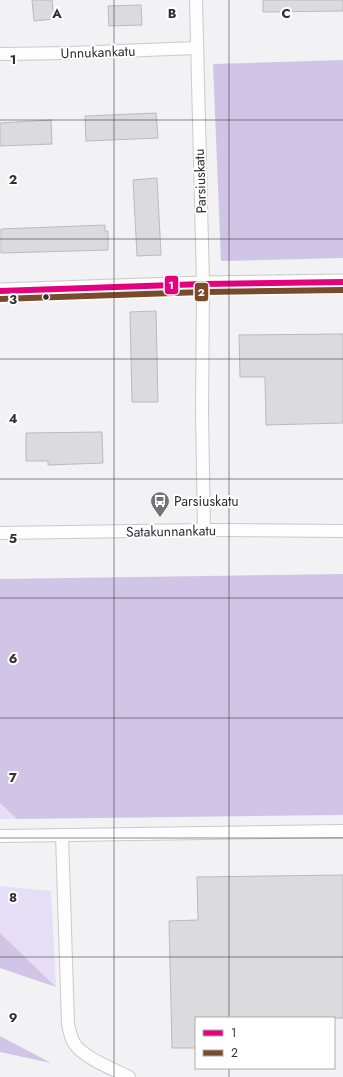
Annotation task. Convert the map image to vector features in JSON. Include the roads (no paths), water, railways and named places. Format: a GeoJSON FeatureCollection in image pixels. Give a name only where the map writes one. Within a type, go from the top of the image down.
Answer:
{"type":"FeatureCollection","features":[{"type":"Feature","properties":{"kind":"street","name":"Parsiuskatu"},"geometry":{"type":"LineString","coordinates":[[196,0],[196,48],[204,284],[202,412],[204,530]]}},
{"type":"Feature","properties":{"kind":"street","name":"Unnukankatu"},"geometry":{"type":"LineString","coordinates":[[0,54],[196,48]]}},
{"type":"Feature","properties":{"kind":"street"},"geometry":{"type":"LineString","coordinates":[[0,291],[204,284],[343,282]]}},
{"type":"Feature","properties":{"kind":"street","name":"Satakunnankatu"},"geometry":{"type":"LineString","coordinates":[[0,533],[204,530],[343,531]]}},
{"type":"Feature","properties":{"kind":"street"},"geometry":{"type":"LineString","coordinates":[[0,836],[343,831]]}},
{"type":"Feature","properties":{"kind":"street"},"geometry":{"type":"LineString","coordinates":[[62,835],[68,1024],[70,1032],[77,1047],[91,1058],[129,1077]]}},
{"type":"Feature","properties":{"kind":"place","name":"Parsiuskatu"},"geometry":{"type":"Point","coordinates":[160,518]}}]}
